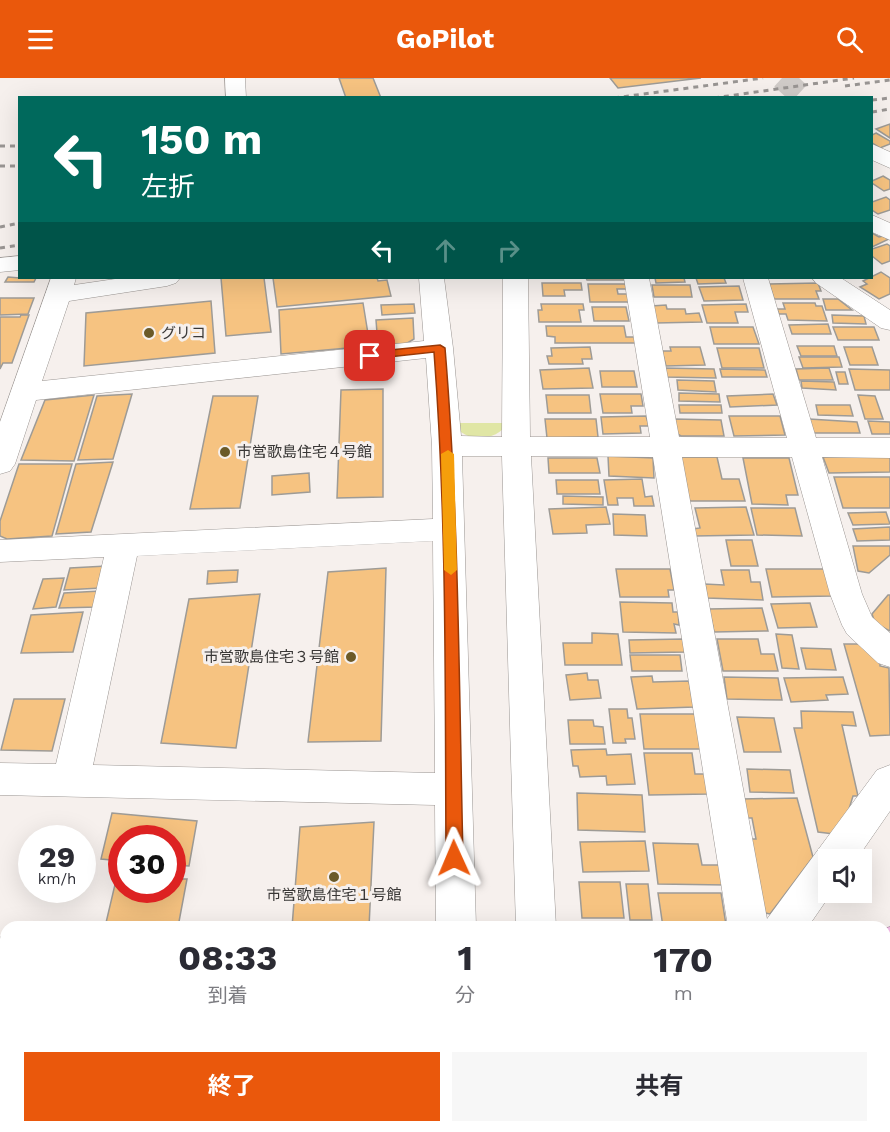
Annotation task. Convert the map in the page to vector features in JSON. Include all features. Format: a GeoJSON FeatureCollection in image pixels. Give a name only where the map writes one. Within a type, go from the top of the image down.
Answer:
{"type":"FeatureCollection","features":[{"type":"Feature","properties":{"kind":"street"},"geometry":{"type":"LineString","coordinates":[[235,78],[236,96]]}},
{"type":"Feature","properties":{"kind":"street"},"geometry":{"type":"LineString","coordinates":[[873,223],[890,233]]}},
{"type":"Feature","properties":{"kind":"street"},"geometry":{"type":"LineString","coordinates":[[0,265],[18,263]]}},
{"type":"Feature","properties":{"kind":"street"},"geometry":{"type":"LineString","coordinates":[[0,464],[61,286],[154,279]]}},
{"type":"Feature","properties":{"kind":"street"},"geometry":{"type":"LineString","coordinates":[[432,279],[447,446],[456,921]]}},
{"type":"Feature","properties":{"kind":"street"},"geometry":{"type":"LineString","coordinates":[[516,279],[516,445],[536,921]]}},
{"type":"Feature","properties":{"kind":"street"},"geometry":{"type":"LineString","coordinates":[[637,279],[747,921]]}},
{"type":"Feature","properties":{"kind":"street"},"geometry":{"type":"LineString","coordinates":[[756,279],[846,594],[859,625],[890,654]]}},
{"type":"Feature","properties":{"kind":"street"},"geometry":{"type":"LineString","coordinates":[[826,279],[890,322]]}},
{"type":"Feature","properties":{"kind":"street"},"geometry":{"type":"LineString","coordinates":[[24,392],[440,348]]}},
{"type":"Feature","properties":{"kind":"street"},"geometry":{"type":"LineString","coordinates":[[447,446],[890,448]]}},
{"type":"Feature","properties":{"kind":"street"},"geometry":{"type":"LineString","coordinates":[[0,550],[450,529]]}},
{"type":"Feature","properties":{"kind":"street"},"geometry":{"type":"LineString","coordinates":[[71,782],[123,545]]}},
{"type":"Feature","properties":{"kind":"street"},"geometry":{"type":"LineString","coordinates":[[0,779],[453,789]]}},
{"type":"Feature","properties":{"kind":"street"},"geometry":{"type":"LineString","coordinates":[[841,849],[890,781]]}},
{"type":"Feature","properties":{"kind":"street"},"geometry":{"type":"LineString","coordinates":[[788,921],[818,880]]}},
{"type":"Feature","properties":{"kind":"green space"},"geometry":{"type":"Polygon","coordinates":[[[453,423],[508,423],[496,434],[481,438],[465,435],[453,423]]]}},
{"type":"Feature","properties":{"kind":"building"},"geometry":{"type":"Polygon","coordinates":[[[339,78],[373,78],[380,96],[345,96],[339,78]]]}},
{"type":"Feature","properties":{"kind":"building"},"geometry":{"type":"Polygon","coordinates":[[[610,78],[701,78],[618,88],[610,78]]]}},
{"type":"Feature","properties":{"kind":"building"},"geometry":{"type":"Polygon","coordinates":[[[890,124],[890,138],[876,129],[890,124]]]}},
{"type":"Feature","properties":{"kind":"building"},"geometry":{"type":"Polygon","coordinates":[[[876,133],[890,141],[890,144],[880,148],[873,144],[873,134],[876,133]]]}},
{"type":"Feature","properties":{"kind":"building"},"geometry":{"type":"Polygon","coordinates":[[[883,176],[890,180],[890,189],[884,191],[873,184],[873,181],[883,176]]]}},
{"type":"Feature","properties":{"kind":"building"},"geometry":{"type":"Polygon","coordinates":[[[886,197],[890,200],[890,210],[878,214],[873,211],[873,202],[886,197]]]}},
{"type":"Feature","properties":{"kind":"building"},"geometry":{"type":"Polygon","coordinates":[[[873,234],[889,239],[873,247],[873,234]]]}},
{"type":"Feature","properties":{"kind":"building"},"geometry":{"type":"Polygon","coordinates":[[[887,244],[890,246],[890,261],[882,264],[873,257],[873,249],[887,244]]]}},
{"type":"Feature","properties":{"kind":"building"},"geometry":{"type":"Polygon","coordinates":[[[881,272],[890,278],[890,294],[879,299],[860,287],[867,284],[863,281],[873,279],[873,276],[881,272]]]}},
{"type":"Feature","properties":{"kind":"building"},"geometry":{"type":"Polygon","coordinates":[[[8,277],[36,279],[34,282],[5,282],[8,277]]]}},
{"type":"Feature","properties":{"kind":"building"},"geometry":{"type":"Polygon","coordinates":[[[221,279],[264,279],[271,332],[226,336],[221,279]]]}},
{"type":"Feature","properties":{"kind":"building"},"geometry":{"type":"Polygon","coordinates":[[[273,279],[387,280],[391,296],[277,307],[273,279]]]}},
{"type":"Feature","properties":{"kind":"building"},"geometry":{"type":"Polygon","coordinates":[[[586,279],[625,279],[625,280],[586,279]]]}},
{"type":"Feature","properties":{"kind":"building"},"geometry":{"type":"Polygon","coordinates":[[[655,279],[684,279],[685,282],[656,283],[655,279]]]}},
{"type":"Feature","properties":{"kind":"building"},"geometry":{"type":"Polygon","coordinates":[[[696,279],[724,279],[726,283],[698,284],[696,279]]]}},
{"type":"Feature","properties":{"kind":"building"},"geometry":{"type":"Polygon","coordinates":[[[542,283],[581,283],[582,290],[564,290],[565,296],[543,296],[542,283]]]}},
{"type":"Feature","properties":{"kind":"building"},"geometry":{"type":"Polygon","coordinates":[[[818,283],[821,291],[816,291],[819,299],[774,299],[769,284],[818,283]]]}},
{"type":"Feature","properties":{"kind":"building"},"geometry":{"type":"Polygon","coordinates":[[[588,284],[626,284],[627,289],[617,289],[618,294],[628,294],[630,302],[590,302],[588,284]]]}},
{"type":"Feature","properties":{"kind":"building"},"geometry":{"type":"Polygon","coordinates":[[[652,285],[690,285],[692,297],[654,297],[652,285]]]}},
{"type":"Feature","properties":{"kind":"building"},"geometry":{"type":"Polygon","coordinates":[[[739,286],[743,300],[704,301],[699,287],[739,286]]]}},
{"type":"Feature","properties":{"kind":"building"},"geometry":{"type":"Polygon","coordinates":[[[0,298],[34,298],[28,314],[0,315],[0,298]]]}},
{"type":"Feature","properties":{"kind":"building"},"geometry":{"type":"Polygon","coordinates":[[[823,299],[838,299],[852,310],[826,310],[823,299]]]}},
{"type":"Feature","properties":{"kind":"building","name":"グリコ"},"geometry":{"type":"Polygon","coordinates":[[[211,301],[215,353],[84,366],[86,313],[211,301]]]}},
{"type":"Feature","properties":{"kind":"building"},"geometry":{"type":"Polygon","coordinates":[[[363,303],[370,346],[281,354],[279,310],[363,303]]]}},
{"type":"Feature","properties":{"kind":"building"},"geometry":{"type":"Polygon","coordinates":[[[783,303],[815,303],[816,306],[822,306],[827,321],[788,320],[786,314],[779,314],[777,309],[785,309],[783,303]]]}},
{"type":"Feature","properties":{"kind":"building"},"geometry":{"type":"Polygon","coordinates":[[[414,304],[415,313],[382,315],[381,305],[414,304]]]}},
{"type":"Feature","properties":{"kind":"building"},"geometry":{"type":"Polygon","coordinates":[[[541,304],[583,304],[584,310],[579,310],[581,322],[539,322],[538,310],[542,310],[541,304]]]}},
{"type":"Feature","properties":{"kind":"building"},"geometry":{"type":"Polygon","coordinates":[[[746,304],[748,312],[735,312],[738,323],[707,323],[702,305],[746,304]]]}},
{"type":"Feature","properties":{"kind":"building"},"geometry":{"type":"Polygon","coordinates":[[[666,305],[667,309],[685,309],[686,314],[699,313],[702,322],[656,323],[651,306],[666,305]]]}},
{"type":"Feature","properties":{"kind":"building"},"geometry":{"type":"Polygon","coordinates":[[[592,307],[626,307],[629,321],[594,321],[592,307]]]}},
{"type":"Feature","properties":{"kind":"building"},"geometry":{"type":"Polygon","coordinates":[[[29,315],[12,363],[3,363],[0,369],[0,317],[20,317],[29,315]]]}},
{"type":"Feature","properties":{"kind":"building"},"geometry":{"type":"Polygon","coordinates":[[[832,315],[864,316],[866,324],[833,323],[832,315]]]}},
{"type":"Feature","properties":{"kind":"building"},"geometry":{"type":"Polygon","coordinates":[[[413,318],[414,339],[404,345],[378,346],[376,320],[413,318]]]}},
{"type":"Feature","properties":{"kind":"building"},"geometry":{"type":"Polygon","coordinates":[[[828,324],[831,334],[792,334],[789,325],[828,324]]]}},
{"type":"Feature","properties":{"kind":"building"},"geometry":{"type":"Polygon","coordinates":[[[546,326],[624,326],[626,337],[637,337],[638,343],[555,343],[555,337],[547,336],[546,326]]]}},
{"type":"Feature","properties":{"kind":"building"},"geometry":{"type":"Polygon","coordinates":[[[710,327],[753,327],[759,344],[714,344],[710,327]]]}},
{"type":"Feature","properties":{"kind":"building"},"geometry":{"type":"Polygon","coordinates":[[[833,327],[874,327],[879,340],[838,340],[833,327]]]}},
{"type":"Feature","properties":{"kind":"building"},"geometry":{"type":"Polygon","coordinates":[[[797,346],[834,346],[837,356],[801,356],[797,346]]]}},
{"type":"Feature","properties":{"kind":"building"},"geometry":{"type":"Polygon","coordinates":[[[590,347],[592,359],[582,359],[583,364],[549,364],[547,356],[552,356],[551,348],[590,347]]]}},
{"type":"Feature","properties":{"kind":"building"},"geometry":{"type":"Polygon","coordinates":[[[670,347],[700,347],[705,365],[666,366],[662,351],[671,351],[670,347]]]}},
{"type":"Feature","properties":{"kind":"building"},"geometry":{"type":"Polygon","coordinates":[[[844,347],[872,347],[878,365],[850,365],[844,347]]]}},
{"type":"Feature","properties":{"kind":"building"},"geometry":{"type":"Polygon","coordinates":[[[717,348],[759,348],[764,368],[722,368],[717,348]]]}},
{"type":"Feature","properties":{"kind":"building"},"geometry":{"type":"Polygon","coordinates":[[[799,357],[839,357],[842,367],[803,368],[799,357]]]}},
{"type":"Feature","properties":{"kind":"building"},"geometry":{"type":"Polygon","coordinates":[[[589,368],[593,388],[543,389],[540,370],[589,368]]]}},
{"type":"Feature","properties":{"kind":"building"},"geometry":{"type":"Polygon","coordinates":[[[664,368],[714,369],[716,378],[665,377],[664,368]]]}},
{"type":"Feature","properties":{"kind":"building"},"geometry":{"type":"Polygon","coordinates":[[[829,368],[833,380],[799,380],[796,369],[829,368]]]}},
{"type":"Feature","properties":{"kind":"building"},"geometry":{"type":"Polygon","coordinates":[[[720,369],[765,370],[767,377],[722,377],[720,369]]]}},
{"type":"Feature","properties":{"kind":"building"},"geometry":{"type":"Polygon","coordinates":[[[849,369],[890,370],[890,390],[855,390],[849,369]]]}},
{"type":"Feature","properties":{"kind":"building"},"geometry":{"type":"Polygon","coordinates":[[[600,371],[634,371],[637,387],[602,387],[600,371]]]}},
{"type":"Feature","properties":{"kind":"building"},"geometry":{"type":"Polygon","coordinates":[[[836,372],[845,372],[848,384],[839,384],[836,372]]]}},
{"type":"Feature","properties":{"kind":"building"},"geometry":{"type":"Polygon","coordinates":[[[677,380],[714,381],[716,392],[678,390],[677,380]]]}},
{"type":"Feature","properties":{"kind":"building"},"geometry":{"type":"Polygon","coordinates":[[[801,381],[834,382],[836,390],[802,388],[801,381]]]}},
{"type":"Feature","properties":{"kind":"building"},"geometry":{"type":"Polygon","coordinates":[[[383,389],[383,497],[337,498],[341,390],[383,389]]]}},
{"type":"Feature","properties":{"kind":"building"},"geometry":{"type":"Polygon","coordinates":[[[679,393],[719,394],[720,402],[679,401],[679,393]]]}},
{"type":"Feature","properties":{"kind":"building"},"geometry":{"type":"Polygon","coordinates":[[[132,394],[113,459],[78,460],[97,396],[132,394]]]}},
{"type":"Feature","properties":{"kind":"building"},"geometry":{"type":"Polygon","coordinates":[[[600,394],[641,394],[643,406],[631,406],[632,413],[603,413],[600,394]]]}},
{"type":"Feature","properties":{"kind":"building"},"geometry":{"type":"Polygon","coordinates":[[[773,394],[777,405],[730,407],[727,396],[773,394]]]}},
{"type":"Feature","properties":{"kind":"building"},"geometry":{"type":"Polygon","coordinates":[[[94,395],[74,461],[21,460],[45,400],[94,395]]]}},
{"type":"Feature","properties":{"kind":"building"},"geometry":{"type":"Polygon","coordinates":[[[546,395],[589,395],[591,413],[548,413],[546,395]]]}},
{"type":"Feature","properties":{"kind":"building"},"geometry":{"type":"Polygon","coordinates":[[[858,395],[875,396],[883,419],[865,419],[858,395]]]}},
{"type":"Feature","properties":{"kind":"building","name":"市営歌島住宅４号館"},"geometry":{"type":"Polygon","coordinates":[[[213,396],[258,396],[240,508],[190,509],[213,396]]]}},
{"type":"Feature","properties":{"kind":"building"},"geometry":{"type":"Polygon","coordinates":[[[679,405],[721,405],[722,413],[680,413],[679,405]]]}},
{"type":"Feature","properties":{"kind":"building"},"geometry":{"type":"Polygon","coordinates":[[[816,405],[850,405],[853,416],[818,415],[816,405]]]}},
{"type":"Feature","properties":{"kind":"building"},"geometry":{"type":"Polygon","coordinates":[[[646,416],[649,426],[640,426],[641,433],[603,434],[601,417],[646,416]]]}},
{"type":"Feature","properties":{"kind":"building"},"geometry":{"type":"Polygon","coordinates":[[[729,416],[780,416],[785,435],[734,436],[729,416]]]}},
{"type":"Feature","properties":{"kind":"building"},"geometry":{"type":"Polygon","coordinates":[[[545,419],[596,419],[598,437],[547,438],[545,419]]]}},
{"type":"Feature","properties":{"kind":"building"},"geometry":{"type":"Polygon","coordinates":[[[673,419],[721,420],[724,436],[681,436],[676,433],[673,419]]]}},
{"type":"Feature","properties":{"kind":"building"},"geometry":{"type":"Polygon","coordinates":[[[809,419],[857,422],[860,433],[812,433],[809,419]]]}},
{"type":"Feature","properties":{"kind":"building"},"geometry":{"type":"Polygon","coordinates":[[[868,421],[890,422],[890,434],[872,434],[868,421]]]}},
{"type":"Feature","properties":{"kind":"building"},"geometry":{"type":"Polygon","coordinates":[[[608,456],[653,458],[654,478],[609,476],[608,456]]]}},
{"type":"Feature","properties":{"kind":"building"},"geometry":{"type":"Polygon","coordinates":[[[890,456],[890,472],[829,473],[823,457],[890,456]]]}},
{"type":"Feature","properties":{"kind":"building"},"geometry":{"type":"Polygon","coordinates":[[[678,457],[717,457],[722,479],[739,479],[745,501],[686,501],[678,457]]]}},
{"type":"Feature","properties":{"kind":"building"},"geometry":{"type":"Polygon","coordinates":[[[548,458],[597,458],[600,473],[549,473],[548,458]]]}},
{"type":"Feature","properties":{"kind":"building"},"geometry":{"type":"Polygon","coordinates":[[[743,458],[789,458],[798,495],[786,495],[788,505],[752,504],[743,458]]]}},
{"type":"Feature","properties":{"kind":"building"},"geometry":{"type":"Polygon","coordinates":[[[113,462],[91,532],[56,534],[76,464],[113,462]]]}},
{"type":"Feature","properties":{"kind":"building"},"geometry":{"type":"Polygon","coordinates":[[[19,464],[72,464],[52,536],[7,539],[0,536],[0,521],[19,464]]]}},
{"type":"Feature","properties":{"kind":"building"},"geometry":{"type":"Polygon","coordinates":[[[309,473],[310,492],[272,495],[272,476],[309,473]]]}},
{"type":"Feature","properties":{"kind":"building"},"geometry":{"type":"Polygon","coordinates":[[[834,477],[890,477],[890,508],[843,508],[834,477]]]}},
{"type":"Feature","properties":{"kind":"building"},"geometry":{"type":"Polygon","coordinates":[[[642,479],[645,497],[652,496],[654,506],[634,506],[633,498],[617,498],[618,505],[608,505],[604,480],[642,479]]]}},
{"type":"Feature","properties":{"kind":"building"},"geometry":{"type":"Polygon","coordinates":[[[556,480],[598,480],[600,494],[557,494],[556,480]]]}},
{"type":"Feature","properties":{"kind":"building"},"geometry":{"type":"Polygon","coordinates":[[[563,496],[603,497],[603,505],[563,504],[563,496]]]}},
{"type":"Feature","properties":{"kind":"building"},"geometry":{"type":"Polygon","coordinates":[[[606,507],[610,524],[586,525],[587,533],[553,534],[549,509],[606,507]]]}},
{"type":"Feature","properties":{"kind":"building"},"geometry":{"type":"Polygon","coordinates":[[[746,507],[754,535],[694,536],[693,529],[700,528],[695,508],[746,507]]]}},
{"type":"Feature","properties":{"kind":"building"},"geometry":{"type":"Polygon","coordinates":[[[751,508],[795,508],[802,536],[757,535],[751,508]]]}},
{"type":"Feature","properties":{"kind":"building"},"geometry":{"type":"Polygon","coordinates":[[[886,512],[890,524],[853,525],[848,513],[886,512]]]}},
{"type":"Feature","properties":{"kind":"building"},"geometry":{"type":"Polygon","coordinates":[[[613,514],[645,515],[647,536],[614,535],[613,514]]]}},
{"type":"Feature","properties":{"kind":"building"},"geometry":{"type":"Polygon","coordinates":[[[890,527],[890,540],[857,541],[853,529],[890,527]]]}},
{"type":"Feature","properties":{"kind":"building"},"geometry":{"type":"Polygon","coordinates":[[[726,540],[752,540],[758,566],[731,566],[726,540]]]}},
{"type":"Feature","properties":{"kind":"building"},"geometry":{"type":"Polygon","coordinates":[[[853,546],[890,546],[890,555],[869,573],[858,571],[853,546]]]}},
{"type":"Feature","properties":{"kind":"building"},"geometry":{"type":"Polygon","coordinates":[[[106,566],[101,588],[64,590],[70,568],[106,566]]]}},
{"type":"Feature","properties":{"kind":"building","name":"市営歌島住宅３号館"},"geometry":{"type":"Polygon","coordinates":[[[386,568],[381,741],[308,742],[328,572],[386,568]]]}},
{"type":"Feature","properties":{"kind":"building"},"geometry":{"type":"Polygon","coordinates":[[[616,569],[670,569],[674,590],[668,590],[669,597],[620,597],[616,569]]]}},
{"type":"Feature","properties":{"kind":"building"},"geometry":{"type":"Polygon","coordinates":[[[766,569],[826,569],[833,596],[772,597],[766,569]]]}},
{"type":"Feature","properties":{"kind":"building"},"geometry":{"type":"Polygon","coordinates":[[[238,570],[237,582],[207,584],[208,571],[238,570]]]}},
{"type":"Feature","properties":{"kind":"building"},"geometry":{"type":"Polygon","coordinates":[[[721,570],[749,570],[751,582],[760,582],[763,600],[707,598],[705,584],[724,585],[721,570]]]}},
{"type":"Feature","properties":{"kind":"building"},"geometry":{"type":"Polygon","coordinates":[[[64,578],[56,607],[33,609],[43,579],[64,578]]]}},
{"type":"Feature","properties":{"kind":"building"},"geometry":{"type":"Polygon","coordinates":[[[100,591],[97,607],[59,608],[64,593],[100,591]]]}},
{"type":"Feature","properties":{"kind":"building"},"geometry":{"type":"Polygon","coordinates":[[[260,594],[236,748],[161,743],[189,599],[260,594]]]}},
{"type":"Feature","properties":{"kind":"building"},"geometry":{"type":"Polygon","coordinates":[[[890,595],[890,631],[875,623],[872,614],[890,595]]]}},
{"type":"Feature","properties":{"kind":"building"},"geometry":{"type":"Polygon","coordinates":[[[620,602],[672,603],[673,612],[678,612],[679,625],[674,624],[676,633],[623,632],[620,602]]]}},
{"type":"Feature","properties":{"kind":"building"},"geometry":{"type":"Polygon","coordinates":[[[810,603],[817,627],[778,628],[771,604],[810,603]]]}},
{"type":"Feature","properties":{"kind":"building"},"geometry":{"type":"Polygon","coordinates":[[[762,608],[768,631],[714,632],[709,609],[762,608]]]}},
{"type":"Feature","properties":{"kind":"building"},"geometry":{"type":"Polygon","coordinates":[[[83,612],[73,652],[21,653],[31,615],[83,612]]]}},
{"type":"Feature","properties":{"kind":"building"},"geometry":{"type":"Polygon","coordinates":[[[592,633],[618,634],[622,665],[565,665],[563,643],[592,643],[592,633]]]}},
{"type":"Feature","properties":{"kind":"building"},"geometry":{"type":"Polygon","coordinates":[[[776,634],[792,635],[799,669],[782,668],[776,634]]]}},
{"type":"Feature","properties":{"kind":"building"},"geometry":{"type":"Polygon","coordinates":[[[684,639],[686,652],[630,653],[629,640],[684,639]]]}},
{"type":"Feature","properties":{"kind":"building"},"geometry":{"type":"Polygon","coordinates":[[[717,639],[758,639],[761,654],[774,654],[778,671],[723,671],[717,639]]]}},
{"type":"Feature","properties":{"kind":"building"},"geometry":{"type":"Polygon","coordinates":[[[844,644],[862,644],[880,661],[880,666],[889,668],[890,735],[870,736],[844,644]]]}},
{"type":"Feature","properties":{"kind":"building"},"geometry":{"type":"Polygon","coordinates":[[[801,648],[831,649],[836,670],[806,669],[801,648]]]}},
{"type":"Feature","properties":{"kind":"building"},"geometry":{"type":"Polygon","coordinates":[[[630,655],[680,655],[682,671],[632,671],[630,655]]]}},
{"type":"Feature","properties":{"kind":"building"},"geometry":{"type":"Polygon","coordinates":[[[587,673],[588,680],[598,680],[601,698],[570,700],[566,675],[587,673]]]}},
{"type":"Feature","properties":{"kind":"building"},"geometry":{"type":"Polygon","coordinates":[[[652,676],[653,682],[689,681],[694,707],[637,709],[631,677],[652,676]]]}},
{"type":"Feature","properties":{"kind":"building"},"geometry":{"type":"Polygon","coordinates":[[[724,677],[778,678],[782,700],[727,699],[724,677]]]}},
{"type":"Feature","properties":{"kind":"building"},"geometry":{"type":"Polygon","coordinates":[[[843,677],[848,694],[826,695],[828,700],[791,702],[784,678],[843,677]]]}},
{"type":"Feature","properties":{"kind":"building"},"geometry":{"type":"Polygon","coordinates":[[[14,699],[65,699],[52,751],[1,750],[14,699]]]}},
{"type":"Feature","properties":{"kind":"building"},"geometry":{"type":"Polygon","coordinates":[[[609,709],[627,709],[628,718],[632,718],[635,739],[625,739],[626,743],[613,743],[609,709]]]}},
{"type":"Feature","properties":{"kind":"building"},"geometry":{"type":"Polygon","coordinates":[[[801,711],[853,712],[856,726],[842,725],[858,796],[853,796],[845,822],[834,834],[818,832],[794,728],[802,728],[801,711]]]}},
{"type":"Feature","properties":{"kind":"building"},"geometry":{"type":"Polygon","coordinates":[[[640,714],[696,714],[701,749],[644,749],[640,714]]]}},
{"type":"Feature","properties":{"kind":"building"},"geometry":{"type":"Polygon","coordinates":[[[737,717],[774,718],[781,752],[744,752],[737,717]]]}},
{"type":"Feature","properties":{"kind":"building"},"geometry":{"type":"Polygon","coordinates":[[[568,720],[593,720],[594,726],[603,727],[605,744],[570,744],[568,720]]]}},
{"type":"Feature","properties":{"kind":"building"},"geometry":{"type":"Polygon","coordinates":[[[606,749],[607,755],[631,754],[635,784],[607,785],[606,776],[580,777],[578,766],[573,766],[571,750],[606,749]]]}},
{"type":"Feature","properties":{"kind":"building"},"geometry":{"type":"Polygon","coordinates":[[[644,753],[692,753],[695,774],[705,774],[708,794],[649,795],[644,753]]]}},
{"type":"Feature","properties":{"kind":"building"},"geometry":{"type":"Polygon","coordinates":[[[747,769],[790,770],[794,793],[750,792],[747,769]]]}},
{"type":"Feature","properties":{"kind":"building"},"geometry":{"type":"Polygon","coordinates":[[[577,793],[642,795],[645,832],[578,830],[577,793]]]}},
{"type":"Feature","properties":{"kind":"building"},"geometry":{"type":"Polygon","coordinates":[[[797,798],[813,857],[770,914],[761,912],[746,839],[756,839],[752,818],[744,818],[742,799],[797,798]]]}},
{"type":"Feature","properties":{"kind":"building"},"geometry":{"type":"Polygon","coordinates":[[[112,813],[197,821],[189,866],[186,866],[186,825],[109,825],[112,813]]]}},
{"type":"Feature","properties":{"kind":"building","name":"市営歌島住宅１号館"},"geometry":{"type":"Polygon","coordinates":[[[374,822],[369,921],[292,921],[300,827],[374,822]]]}},
{"type":"Feature","properties":{"kind":"building"},"geometry":{"type":"Polygon","coordinates":[[[108,830],[108,860],[101,859],[108,830]]]}},
{"type":"Feature","properties":{"kind":"building"},"geometry":{"type":"Polygon","coordinates":[[[645,841],[649,871],[583,872],[580,842],[645,841]]]}},
{"type":"Feature","properties":{"kind":"building"},"geometry":{"type":"Polygon","coordinates":[[[653,843],[698,844],[702,865],[723,865],[726,885],[658,884],[653,843]]]}},
{"type":"Feature","properties":{"kind":"building"},"geometry":{"type":"Polygon","coordinates":[[[579,882],[620,882],[624,918],[582,918],[579,882]]]}},
{"type":"Feature","properties":{"kind":"building"},"geometry":{"type":"Polygon","coordinates":[[[626,884],[648,884],[652,920],[630,920],[626,884]]]}},
{"type":"Feature","properties":{"kind":"building"},"geometry":{"type":"Polygon","coordinates":[[[658,893],[721,893],[725,921],[662,921],[658,893]]]}},
{"type":"Feature","properties":{"kind":"building"},"geometry":{"type":"Polygon","coordinates":[[[111,903],[182,903],[179,921],[106,921],[111,903]]]}},
{"type":"Feature","properties":{"kind":"tunnel"},"geometry":{"type":"LineString","coordinates":[[782,78],[802,96]]}},
{"type":"Feature","properties":{"kind":"railway"},"geometry":{"type":"LineString","coordinates":[[629,96],[763,78]]}},
{"type":"Feature","properties":{"kind":"railway"},"geometry":{"type":"LineString","coordinates":[[728,96],[854,78]]}},
{"type":"Feature","properties":{"kind":"railway"},"geometry":{"type":"LineString","coordinates":[[845,86],[890,80]]}},
{"type":"Feature","properties":{"kind":"railway"},"geometry":{"type":"LineString","coordinates":[[873,100],[890,98]]}},
{"type":"Feature","properties":{"kind":"railway"},"geometry":{"type":"LineString","coordinates":[[873,112],[890,109]]}},
{"type":"Feature","properties":{"kind":"railway"},"geometry":{"type":"LineString","coordinates":[[0,146],[18,146]]}},
{"type":"Feature","properties":{"kind":"railway"},"geometry":{"type":"LineString","coordinates":[[0,166],[18,166]]}},
{"type":"Feature","properties":{"kind":"railway"},"geometry":{"type":"LineString","coordinates":[[0,227],[18,223]]}},
{"type":"Feature","properties":{"kind":"railway"},"geometry":{"type":"LineString","coordinates":[[0,248],[18,245]]}},
{"type":"Feature","properties":{"kind":"slow traffic"},"geometry":{"type":"LineString","coordinates":[[448,454],[451,570]]}},
{"type":"Feature","properties":{"kind":"place","name":"グリコ"},"geometry":{"type":"Point","coordinates":[149,333]}},
{"type":"Feature","properties":{"kind":"place","name":"市営歌島住宅４号館"},"geometry":{"type":"Point","coordinates":[225,452]}},
{"type":"Feature","properties":{"kind":"place","name":"市営歌島住宅３号館"},"geometry":{"type":"Point","coordinates":[351,657]}},
{"type":"Feature","properties":{"kind":"place","name":"市営歌島住宅１号館"},"geometry":{"type":"Point","coordinates":[334,877]}},
{"type":"Feature","properties":{"kind":"route"},"geometry":{"type":"LineString","coordinates":[[370,356],[440,348],[450,529],[454,858]]}}]}
